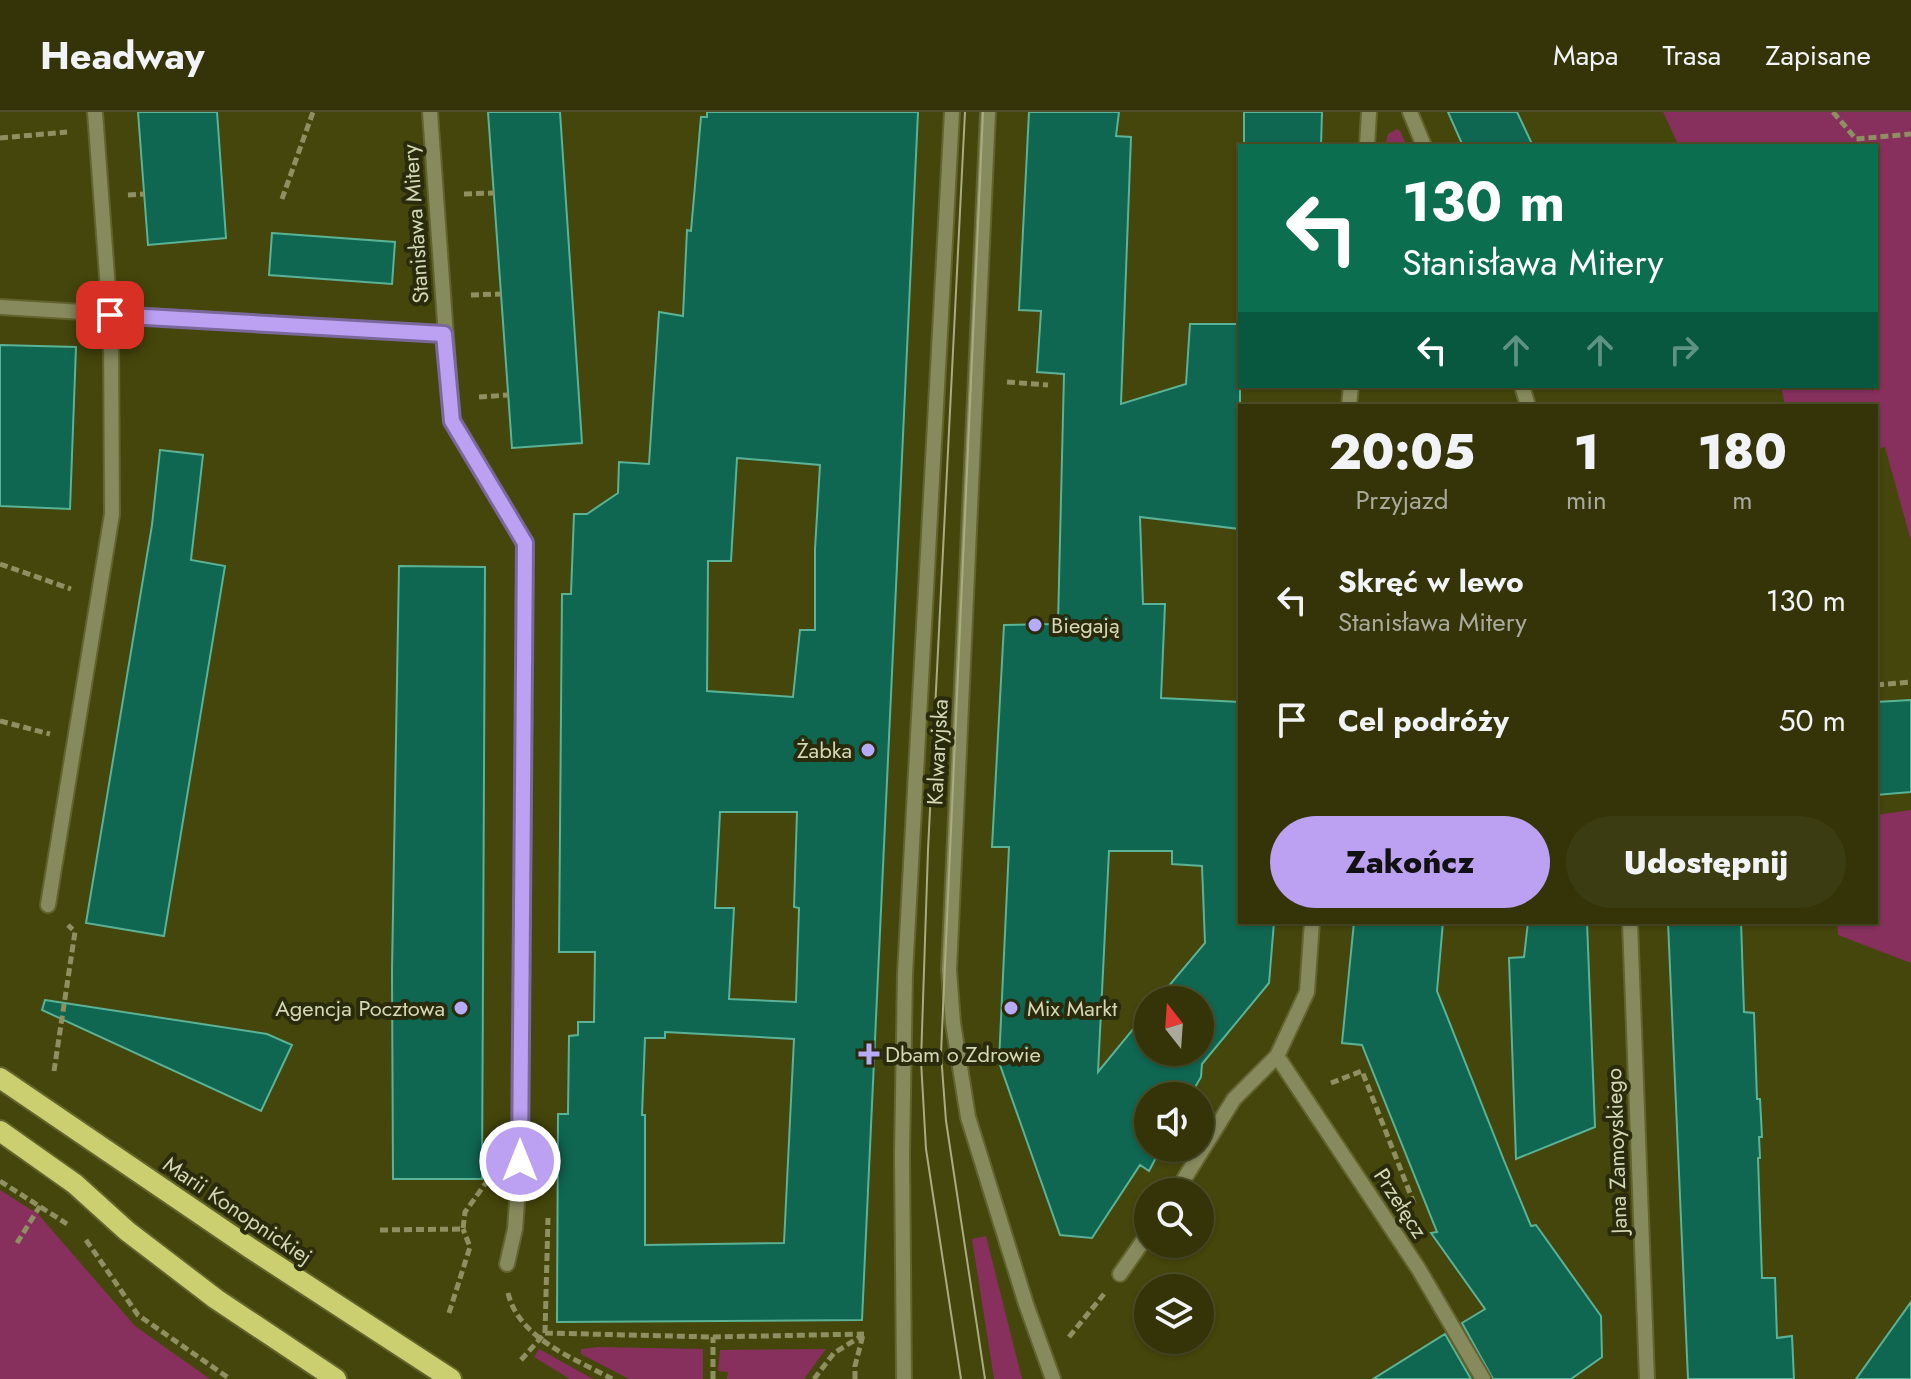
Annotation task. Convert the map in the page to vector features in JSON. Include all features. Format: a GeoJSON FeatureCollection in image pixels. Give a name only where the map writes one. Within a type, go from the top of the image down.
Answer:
{"type":"FeatureCollection","features":[{"type":"Feature","properties":{"kind":"main road","name":"Marii Konopnickiej"},"geometry":{"type":"LineString","coordinates":[[0,1078],[250,1248],[451,1379]]}},
{"type":"Feature","properties":{"kind":"main road"},"geometry":{"type":"LineString","coordinates":[[0,1131],[75,1184],[127,1231],[216,1299],[336,1379]]}},
{"type":"Feature","properties":{"kind":"street"},"geometry":{"type":"LineString","coordinates":[[48,905],[112,514],[110,315],[95,112]]}},
{"type":"Feature","properties":{"kind":"street","name":"Stanisława Mitery"},"geometry":{"type":"LineString","coordinates":[[430,112],[452,421],[525,543],[520,1161],[515,1229],[507,1264]]}},
{"type":"Feature","properties":{"kind":"street","name":"Kalwaryjska"},"geometry":{"type":"LineString","coordinates":[[904,1379],[902,1155],[905,974],[952,112]]}},
{"type":"Feature","properties":{"kind":"street","name":"Kalwaryjska"},"geometry":{"type":"LineString","coordinates":[[988,112],[949,970],[953,1023],[968,1117],[1026,1304],[1053,1379]]}},
{"type":"Feature","properties":{"kind":"street"},"geometry":{"type":"LineString","coordinates":[[1367,144],[1369,112]]}},
{"type":"Feature","properties":{"kind":"street"},"geometry":{"type":"LineString","coordinates":[[1410,112],[1423,144]]}},
{"type":"Feature","properties":{"kind":"street","name":"Stanisława Mitery"},"geometry":{"type":"LineString","coordinates":[[0,307],[444,334]]}},
{"type":"Feature","properties":{"kind":"street"},"geometry":{"type":"LineString","coordinates":[[1185,1178],[1234,1099],[1277,1056],[1307,992],[1312,924]]}},
{"type":"Feature","properties":{"kind":"street","name":"Jana Zamoyskiego"},"geometry":{"type":"LineString","coordinates":[[1630,924],[1647,1379]]}},
{"type":"Feature","properties":{"kind":"street","name":"Przełęcz"},"geometry":{"type":"LineString","coordinates":[[1277,1056],[1418,1268],[1483,1379]]}},
{"type":"Feature","properties":{"kind":"street"},"geometry":{"type":"LineString","coordinates":[[1120,1274],[1134,1254]]}},
{"type":"Feature","properties":{"kind":"path"},"geometry":{"type":"LineString","coordinates":[[282,199],[313,112]]}},
{"type":"Feature","properties":{"kind":"path"},"geometry":{"type":"LineString","coordinates":[[1833,112],[1856,139],[1911,134]]}},
{"type":"Feature","properties":{"kind":"path"},"geometry":{"type":"LineString","coordinates":[[0,138],[97,129]]}},
{"type":"Feature","properties":{"kind":"path"},"geometry":{"type":"LineString","coordinates":[[463,194],[494,193]]}},
{"type":"Feature","properties":{"kind":"path"},"geometry":{"type":"LineString","coordinates":[[470,295],[501,294]]}},
{"type":"Feature","properties":{"kind":"path"},"geometry":{"type":"LineString","coordinates":[[1007,382],[1048,385]]}},
{"type":"Feature","properties":{"kind":"path"},"geometry":{"type":"LineString","coordinates":[[478,397],[508,395]]}},
{"type":"Feature","properties":{"kind":"path"},"geometry":{"type":"LineString","coordinates":[[0,564],[98,598]]}},
{"type":"Feature","properties":{"kind":"path"},"geometry":{"type":"LineString","coordinates":[[1878,685],[1911,682]]}},
{"type":"Feature","properties":{"kind":"path"},"geometry":{"type":"LineString","coordinates":[[0,721],[75,739]]}},
{"type":"Feature","properties":{"kind":"path"},"geometry":{"type":"LineString","coordinates":[[48,905],[75,932],[54,1071]]}},
{"type":"Feature","properties":{"kind":"path"},"geometry":{"type":"LineString","coordinates":[[1338,1079],[1362,1071],[1418,1214]]}},
{"type":"Feature","properties":{"kind":"path"},"geometry":{"type":"LineString","coordinates":[[449,1313],[470,1247],[463,1229],[465,1212],[490,1177]]}},
{"type":"Feature","properties":{"kind":"path"},"geometry":{"type":"LineString","coordinates":[[0,1181],[70,1226]]}},
{"type":"Feature","properties":{"kind":"path"},"geometry":{"type":"LineString","coordinates":[[17,1243],[40,1206]]}},
{"type":"Feature","properties":{"kind":"path"},"geometry":{"type":"LineString","coordinates":[[521,1360],[545,1333],[548,1208]]}},
{"type":"Feature","properties":{"kind":"path"},"geometry":{"type":"LineString","coordinates":[[380,1230],[463,1229]]}},
{"type":"Feature","properties":{"kind":"path"},"geometry":{"type":"LineString","coordinates":[[80,1232],[138,1315],[230,1379]]}},
{"type":"Feature","properties":{"kind":"path"},"geometry":{"type":"LineString","coordinates":[[507,1264],[509,1300],[520,1319],[539,1339],[612,1379]]}},
{"type":"Feature","properties":{"kind":"path"},"geometry":{"type":"LineString","coordinates":[[1069,1337],[1120,1274]]}},
{"type":"Feature","properties":{"kind":"path"},"geometry":{"type":"LineString","coordinates":[[545,1333],[713,1337],[864,1334]]}},
{"type":"Feature","properties":{"kind":"path"},"geometry":{"type":"LineString","coordinates":[[814,1379],[834,1353],[864,1334]]}},
{"type":"Feature","properties":{"kind":"path"},"geometry":{"type":"LineString","coordinates":[[855,1379],[855,1366],[864,1334]]}},
{"type":"Feature","properties":{"kind":"path"},"geometry":{"type":"LineString","coordinates":[[713,1337],[713,1379]]}},
{"type":"Feature","properties":{"kind":"shaded area"},"geometry":{"type":"Polygon","coordinates":[[[1663,112],[1911,112],[1911,541],[1885,447],[1878,449],[1878,404],[1785,404],[1781,388],[1878,388],[1878,144],[1678,144],[1663,112]]]}},
{"type":"Feature","properties":{"kind":"shaded area"},"geometry":{"type":"Polygon","coordinates":[[[1397,129],[1406,144],[1386,144],[1388,134],[1397,129]]]}},
{"type":"Feature","properties":{"kind":"shaded area"},"geometry":{"type":"Polygon","coordinates":[[[1911,810],[1911,963],[1838,935],[1837,924],[1878,924],[1878,815],[1911,810]]]}},
{"type":"Feature","properties":{"kind":"shaded area"},"geometry":{"type":"Polygon","coordinates":[[[0,1190],[38,1214],[135,1326],[210,1379],[0,1379],[0,1190]]]}},
{"type":"Feature","properties":{"kind":"shaded area"},"geometry":{"type":"Polygon","coordinates":[[[986,1236],[1022,1379],[994,1379],[972,1239],[986,1236]]]}},
{"type":"Feature","properties":{"kind":"shaded area"},"geometry":{"type":"Polygon","coordinates":[[[539,1349],[593,1379],[570,1379],[534,1357],[539,1349]]]}},
{"type":"Feature","properties":{"kind":"shaded area"},"geometry":{"type":"Polygon","coordinates":[[[581,1349],[703,1349],[703,1379],[629,1379],[581,1354],[581,1349]]]}},
{"type":"Feature","properties":{"kind":"shaded area"},"geometry":{"type":"Polygon","coordinates":[[[826,1349],[804,1379],[727,1379],[728,1372],[718,1371],[720,1350],[826,1349]]]}},
{"type":"Feature","properties":{"kind":"building"},"geometry":{"type":"Polygon","coordinates":[[[138,112],[217,112],[226,238],[148,245],[138,112]]]}},
{"type":"Feature","properties":{"kind":"building"},"geometry":{"type":"Polygon","coordinates":[[[488,112],[560,112],[582,443],[512,448],[488,112]]]}},
{"type":"Feature","properties":{"kind":"building"},"geometry":{"type":"Polygon","coordinates":[[[707,112],[918,112],[862,1320],[557,1322],[558,1114],[568,1114],[569,1036],[578,1035],[578,1022],[594,1022],[595,952],[559,952],[562,594],[571,594],[574,514],[587,514],[618,493],[619,462],[649,464],[659,312],[683,316],[687,230],[691,231],[701,117],[707,117],[707,112]],[[737,458],[731,561],[708,561],[707,691],[793,697],[800,630],[815,630],[815,549],[820,465],[737,458]],[[720,812],[715,908],[734,908],[729,999],[796,1002],[799,908],[794,907],[797,812],[720,812]],[[665,1032],[665,1038],[645,1038],[642,1115],[645,1115],[645,1245],[784,1243],[794,1039],[665,1032]]]}},
{"type":"Feature","properties":{"kind":"building"},"geometry":{"type":"Polygon","coordinates":[[[1029,112],[1119,112],[1116,136],[1131,137],[1121,404],[1186,384],[1190,324],[1238,324],[1238,529],[1140,517],[1143,604],[1165,604],[1161,698],[1238,702],[1238,924],[1274,924],[1269,983],[1214,1049],[1214,986],[1169,986],[1205,943],[1202,866],[1172,864],[1172,851],[1109,851],[1098,1072],[1134,1028],[1134,1066],[1202,1066],[1198,1082],[1134,1082],[1134,1162],[1154,1162],[1149,1171],[1140,1165],[1092,1238],[1060,1235],[999,1062],[1009,847],[992,847],[1004,625],[1058,624],[1064,374],[1037,372],[1041,311],[1019,310],[1029,112]]]}},
{"type":"Feature","properties":{"kind":"building"},"geometry":{"type":"Polygon","coordinates":[[[1244,112],[1322,112],[1321,144],[1244,144],[1244,112]]]}},
{"type":"Feature","properties":{"kind":"building"},"geometry":{"type":"Polygon","coordinates":[[[1448,112],[1517,112],[1532,144],[1462,144],[1448,112]]]}},
{"type":"Feature","properties":{"kind":"building"},"geometry":{"type":"Polygon","coordinates":[[[272,233],[395,242],[392,284],[269,275],[272,233]]]}},
{"type":"Feature","properties":{"kind":"building"},"geometry":{"type":"Polygon","coordinates":[[[0,345],[76,347],[70,509],[0,506],[0,345]]]}},
{"type":"Feature","properties":{"kind":"building"},"geometry":{"type":"Polygon","coordinates":[[[160,450],[203,455],[191,560],[225,566],[164,936],[86,923],[152,525],[160,450]]]}},
{"type":"Feature","properties":{"kind":"building"},"geometry":{"type":"Polygon","coordinates":[[[399,566],[485,567],[482,1179],[393,1179],[392,971],[399,566]]]}},
{"type":"Feature","properties":{"kind":"building"},"geometry":{"type":"Polygon","coordinates":[[[1911,700],[1911,792],[1878,795],[1878,702],[1911,700]]]}},
{"type":"Feature","properties":{"kind":"building"},"geometry":{"type":"Polygon","coordinates":[[[1354,924],[1443,924],[1437,991],[1531,1226],[1536,1225],[1601,1316],[1602,1357],[1571,1379],[1493,1379],[1462,1323],[1485,1309],[1431,1233],[1437,1232],[1362,1045],[1342,1043],[1354,924]]]}},
{"type":"Feature","properties":{"kind":"building"},"geometry":{"type":"Polygon","coordinates":[[[1528,924],[1587,924],[1595,1127],[1516,1159],[1509,958],[1524,957],[1528,924]]]}},
{"type":"Feature","properties":{"kind":"building"},"geometry":{"type":"Polygon","coordinates":[[[1668,924],[1741,924],[1744,1012],[1754,1013],[1757,1099],[1760,1099],[1762,1137],[1759,1137],[1758,1158],[1762,1278],[1775,1278],[1777,1338],[1792,1336],[1794,1379],[1688,1379],[1668,924]]]}},
{"type":"Feature","properties":{"kind":"building"},"geometry":{"type":"Polygon","coordinates":[[[45,1000],[267,1034],[292,1045],[261,1111],[42,1010],[45,1000]]]}},
{"type":"Feature","properties":{"kind":"building"},"geometry":{"type":"Polygon","coordinates":[[[1911,1302],[1911,1379],[1856,1379],[1911,1302]]]}},
{"type":"Feature","properties":{"kind":"building"},"geometry":{"type":"Polygon","coordinates":[[[1445,1334],[1471,1379],[1373,1379],[1445,1334]]]}},
{"type":"Feature","properties":{"kind":"tram line"},"geometry":{"type":"LineString","coordinates":[[961,1379],[926,1149],[921,1061],[928,850],[965,112]]}},
{"type":"Feature","properties":{"kind":"tram line"},"geometry":{"type":"LineString","coordinates":[[983,112],[941,1054],[946,1121],[985,1379]]}},
{"type":"Feature","properties":{"kind":"place","name":"Biegają"},"geometry":{"type":"Point","coordinates":[1035,625]}},
{"type":"Feature","properties":{"kind":"place","name":"Żabka"},"geometry":{"type":"Point","coordinates":[868,750]}},
{"type":"Feature","properties":{"kind":"place","name":"Agencja Pocztowa"},"geometry":{"type":"Point","coordinates":[461,1008]}},
{"type":"Feature","properties":{"kind":"place","name":"Mix Markt"},"geometry":{"type":"Point","coordinates":[1011,1008]}},
{"type":"Feature","properties":{"kind":"place","name":"Dbam o Zdrowie"},"geometry":{"type":"Point","coordinates":[869,1054]}},
{"type":"Feature","properties":{"kind":"route"},"geometry":{"type":"LineString","coordinates":[[110,315],[444,334],[452,421],[525,543],[520,1161]]}}]}
